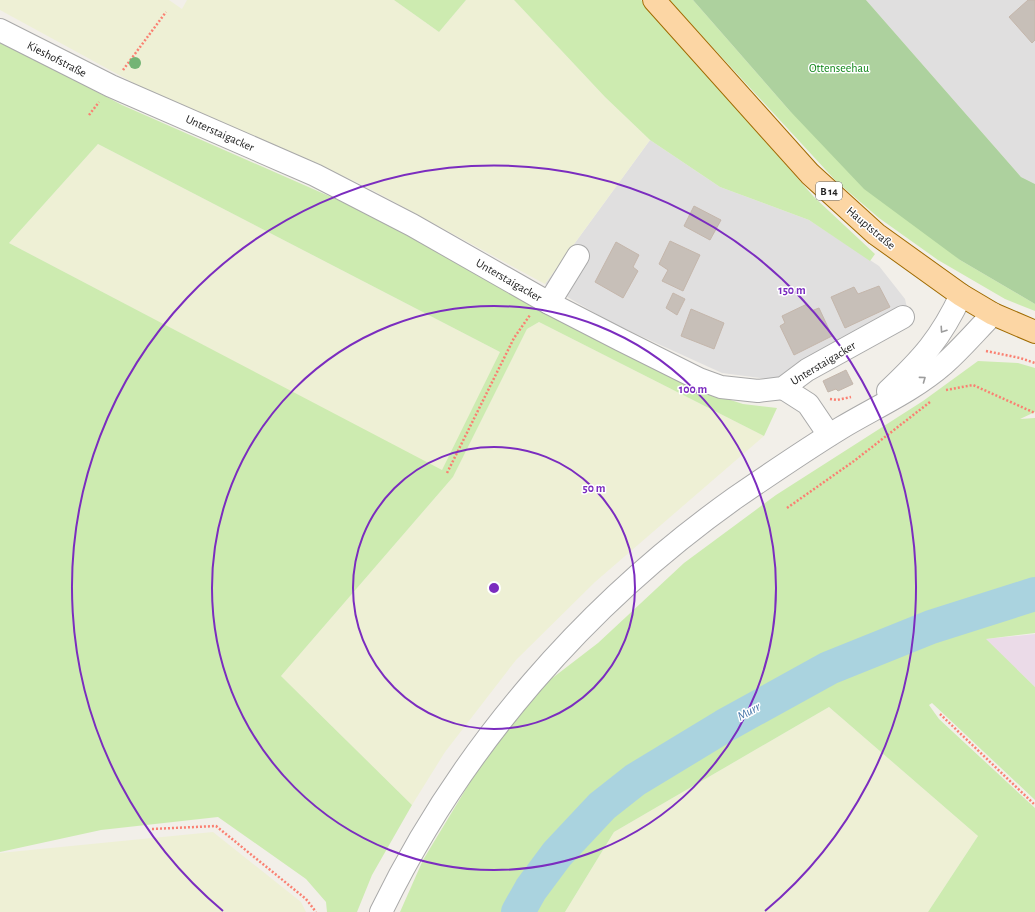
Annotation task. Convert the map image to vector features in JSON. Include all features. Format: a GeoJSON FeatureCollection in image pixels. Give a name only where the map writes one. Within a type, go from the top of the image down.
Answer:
{"type":"FeatureCollection","features":[{"type":"Feature","properties":{"kind":"main road","name":"Hauptstraße"},"geometry":{"type":"LineString","coordinates":[[654,0],[810,174],[876,234],[961,295],[993,314],[1035,332]]}},
{"type":"Feature","properties":{"kind":"street","name":"Kieshofstraße"},"geometry":{"type":"LineString","coordinates":[[0,30],[113,87]]}},
{"type":"Feature","properties":{"kind":"street","name":"Unterstaigacker"},"geometry":{"type":"LineString","coordinates":[[113,87],[315,175],[412,225],[549,302],[699,379],[721,387],[758,391],[782,388],[807,370],[903,317]]}},
{"type":"Feature","properties":{"kind":"street"},"geometry":{"type":"LineString","coordinates":[[549,302],[578,256]]}},
{"type":"Feature","properties":{"kind":"street"},"geometry":{"type":"LineString","coordinates":[[381,912],[414,850],[464,770],[503,718],[577,634],[637,576],[682,539],[735,499],[835,432],[886,393],[930,349],[948,322],[961,295]]}},
{"type":"Feature","properties":{"kind":"street"},"geometry":{"type":"LineString","coordinates":[[835,432],[895,398],[944,364],[993,314]]}},
{"type":"Feature","properties":{"kind":"street"},"geometry":{"type":"LineString","coordinates":[[782,388],[808,404],[835,432]]}},
{"type":"Feature","properties":{"kind":"path"},"geometry":{"type":"LineString","coordinates":[[113,87],[166,12]]}},
{"type":"Feature","properties":{"kind":"path"},"geometry":{"type":"LineString","coordinates":[[447,473],[514,338],[530,314],[549,302]]}},
{"type":"Feature","properties":{"kind":"path"},"geometry":{"type":"LineString","coordinates":[[981,353],[987,351],[1035,363]]}},
{"type":"Feature","properties":{"kind":"path"},"geometry":{"type":"LineString","coordinates":[[940,394],[946,390],[973,385],[1035,413]]}},
{"type":"Feature","properties":{"kind":"path"},"geometry":{"type":"LineString","coordinates":[[788,508],[854,461],[934,399]]}},
{"type":"Feature","properties":{"kind":"path"},"geometry":{"type":"LineString","coordinates":[[940,714],[1035,805]]}},
{"type":"Feature","properties":{"kind":"path"},"geometry":{"type":"LineString","coordinates":[[152,829],[216,826],[306,898],[316,912]]}},
{"type":"Feature","properties":{"kind":"shaded area"},"geometry":{"type":"Polygon","coordinates":[[[866,0],[1035,0],[1035,184],[1021,177],[866,0]]]}},
{"type":"Feature","properties":{"kind":"shaded area"},"geometry":{"type":"Polygon","coordinates":[[[650,140],[720,187],[809,220],[879,266],[905,299],[907,308],[775,380],[722,373],[612,323],[545,284],[650,140]]]}},
{"type":"Feature","properties":{"kind":"shaded area"},"geometry":{"type":"Polygon","coordinates":[[[1035,634],[1035,687],[985,639],[1035,634]]]}},
{"type":"Feature","properties":{"kind":"green space"},"geometry":{"type":"Polygon","coordinates":[[[0,0],[169,0],[182,9],[187,0],[394,0],[439,32],[466,0],[514,0],[605,97],[650,140],[545,284],[361,184],[141,87],[0,10],[0,0]]]}},
{"type":"Feature","properties":{"kind":"green space"},"geometry":{"type":"Polygon","coordinates":[[[394,0],[466,0],[439,32],[394,0]]]}},
{"type":"Feature","properties":{"kind":"green space"},"geometry":{"type":"Polygon","coordinates":[[[514,0],[641,0],[814,197],[875,254],[870,261],[809,220],[720,187],[650,140],[605,97],[514,0]]]}},
{"type":"Feature","properties":{"kind":"green space"},"geometry":{"type":"Polygon","coordinates":[[[669,0],[693,0],[789,110],[960,260],[1035,304],[1035,311],[1005,299],[938,260],[879,218],[836,181],[669,0]]]}},
{"type":"Feature","properties":{"kind":"green space","name":"Ottenseehau"},"geometry":{"type":"Polygon","coordinates":[[[693,0],[866,0],[1021,177],[1035,184],[1035,304],[960,260],[864,189],[789,110],[693,0]]]}},
{"type":"Feature","properties":{"kind":"green space"},"geometry":{"type":"Polygon","coordinates":[[[0,41],[122,105],[404,229],[696,389],[743,404],[777,408],[764,436],[539,322],[527,329],[453,477],[281,676],[412,805],[372,875],[357,912],[327,912],[326,902],[306,879],[218,817],[101,830],[0,852],[0,41]],[[98,144],[9,243],[442,470],[500,352],[98,144]]]}},
{"type":"Feature","properties":{"kind":"green space"},"geometry":{"type":"Polygon","coordinates":[[[98,144],[500,352],[442,471],[9,243],[98,144]]]}},
{"type":"Feature","properties":{"kind":"green space"},"geometry":{"type":"Polygon","coordinates":[[[539,322],[764,436],[595,582],[516,660],[445,752],[412,805],[281,676],[453,477],[527,329],[539,322]]]}},
{"type":"Feature","properties":{"kind":"green space"},"geometry":{"type":"Polygon","coordinates":[[[978,361],[1018,363],[1035,368],[1035,412],[1020,419],[1035,418],[1035,633],[986,639],[1035,687],[1035,800],[932,703],[929,705],[939,719],[1035,808],[1035,912],[928,912],[978,836],[829,707],[614,832],[565,912],[400,912],[423,860],[484,759],[542,686],[598,643],[684,563],[776,495],[923,401],[978,361]]]}},
{"type":"Feature","properties":{"kind":"green space"},"geometry":{"type":"Polygon","coordinates":[[[829,707],[978,836],[928,912],[565,912],[614,832],[829,707]]]}},
{"type":"Feature","properties":{"kind":"green space"},"geometry":{"type":"Polygon","coordinates":[[[213,832],[301,902],[306,912],[0,912],[0,853],[213,832]]]}},
{"type":"Feature","properties":{"kind":"building"},"geometry":{"type":"Polygon","coordinates":[[[1028,0],[1035,0],[1035,40],[1032,43],[1009,17],[1028,0]]]}},
{"type":"Feature","properties":{"kind":"building"},"geometry":{"type":"Polygon","coordinates":[[[694,206],[721,220],[710,240],[684,226],[694,206]]]}},
{"type":"Feature","properties":{"kind":"building"},"geometry":{"type":"Polygon","coordinates":[[[670,241],[700,255],[683,291],[662,281],[668,270],[659,264],[670,241]]]}},
{"type":"Feature","properties":{"kind":"building"},"geometry":{"type":"Polygon","coordinates":[[[616,242],[639,255],[633,267],[638,271],[623,298],[595,282],[616,242]]]}},
{"type":"Feature","properties":{"kind":"building"},"geometry":{"type":"Polygon","coordinates":[[[879,286],[890,307],[845,328],[831,297],[854,287],[858,294],[879,286]]]}},
{"type":"Feature","properties":{"kind":"building"},"geometry":{"type":"Polygon","coordinates":[[[673,293],[685,299],[677,315],[666,308],[673,293]]]}},
{"type":"Feature","properties":{"kind":"building"},"geometry":{"type":"Polygon","coordinates":[[[807,304],[811,311],[819,308],[832,336],[794,355],[780,326],[785,323],[782,316],[807,304]]]}},
{"type":"Feature","properties":{"kind":"building"},"geometry":{"type":"Polygon","coordinates":[[[691,309],[724,323],[714,349],[681,336],[691,309]]]}},
{"type":"Feature","properties":{"kind":"building"},"geometry":{"type":"Polygon","coordinates":[[[846,370],[853,384],[838,391],[836,389],[828,392],[823,381],[846,370]]]}},
{"type":"Feature","properties":{"kind":"waterway","name":"Murr"},"geometry":{"type":"LineString","coordinates":[[518,912],[531,889],[557,854],[602,806],[635,780],[724,726],[829,668],[931,627],[1035,594]]}}]}
